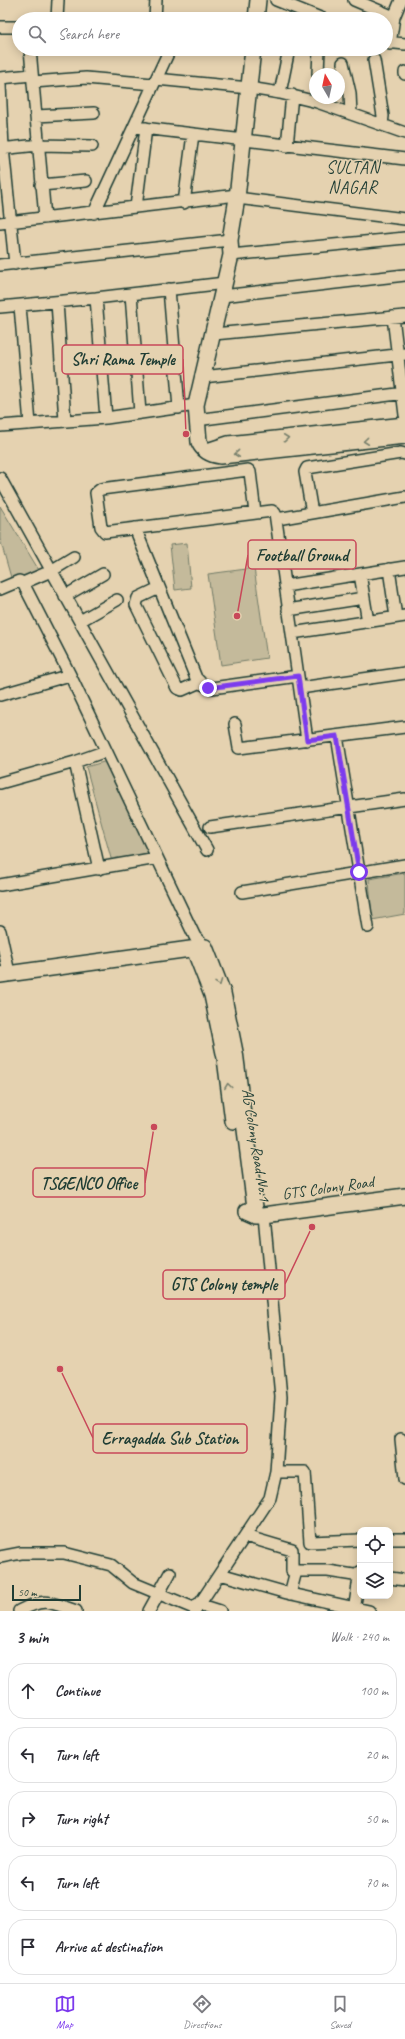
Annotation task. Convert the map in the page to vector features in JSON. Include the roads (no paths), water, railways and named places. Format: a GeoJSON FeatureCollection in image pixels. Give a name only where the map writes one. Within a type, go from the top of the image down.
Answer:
{"type":"FeatureCollection","features":[{"type":"Feature","properties":{"kind":"main road"},"geometry":{"type":"LineString","coordinates":[[257,12],[258,0]]}},
{"type":"Feature","properties":{"kind":"main road"},"geometry":{"type":"LineString","coordinates":[[252,56],[237,197],[230,240],[231,255],[214,334],[196,405],[196,420],[201,447],[214,455],[221,456],[405,436]]}},
{"type":"Feature","properties":{"kind":"main road"},"geometry":{"type":"LineString","coordinates":[[206,450],[228,444],[405,425]]}},
{"type":"Feature","properties":{"kind":"main road"},"geometry":{"type":"LineString","coordinates":[[4,974],[198,944]]}},
{"type":"Feature","properties":{"kind":"main road","name":"AG Colony Road No.1"},"geometry":{"type":"LineString","coordinates":[[198,944],[212,995],[225,1058],[245,1206],[248,1213],[260,1215]]}},
{"type":"Feature","properties":{"kind":"main road","name":"GTS Colony Road"},"geometry":{"type":"LineString","coordinates":[[260,1215],[405,1196]]}},
{"type":"Feature","properties":{"kind":"street"},"geometry":{"type":"LineString","coordinates":[[57,12],[58,0]]}},
{"type":"Feature","properties":{"kind":"street"},"geometry":{"type":"LineString","coordinates":[[155,12],[156,0]]}},
{"type":"Feature","properties":{"kind":"street"},"geometry":{"type":"LineString","coordinates":[[276,0],[305,12]]}},
{"type":"Feature","properties":{"kind":"street"},"geometry":{"type":"LineString","coordinates":[[354,0],[382,12]]}},
{"type":"Feature","properties":{"kind":"street"},"geometry":{"type":"LineString","coordinates":[[393,21],[401,0]]}},
{"type":"Feature","properties":{"kind":"street"},"geometry":{"type":"LineString","coordinates":[[0,27],[12,27]]}},
{"type":"Feature","properties":{"kind":"street"},"geometry":{"type":"LineString","coordinates":[[393,43],[405,44]]}},
{"type":"Feature","properties":{"kind":"street"},"geometry":{"type":"LineString","coordinates":[[30,56],[45,218]]}},
{"type":"Feature","properties":{"kind":"street"},"geometry":{"type":"LineString","coordinates":[[136,207],[141,128],[154,81],[166,56]]}},
{"type":"Feature","properties":{"kind":"street"},"geometry":{"type":"LineString","coordinates":[[280,93],[288,56]]}},
{"type":"Feature","properties":{"kind":"street"},"geometry":{"type":"LineString","coordinates":[[318,68],[319,56]]}},
{"type":"Feature","properties":{"kind":"street"},"geometry":{"type":"LineString","coordinates":[[374,60],[383,116],[382,125]]}},
{"type":"Feature","properties":{"kind":"street"},"geometry":{"type":"LineString","coordinates":[[343,62],[350,93],[351,114]]}},
{"type":"Feature","properties":{"kind":"street"},"geometry":{"type":"LineString","coordinates":[[0,78],[86,78],[154,81],[249,88],[309,99]]}},
{"type":"Feature","properties":{"kind":"street"},"geometry":{"type":"LineString","coordinates":[[0,84],[1,149],[6,223],[15,264]]}},
{"type":"Feature","properties":{"kind":"street"},"geometry":{"type":"LineString","coordinates":[[287,146],[292,96]]}},
{"type":"Feature","properties":{"kind":"street"},"geometry":{"type":"LineString","coordinates":[[327,104],[405,133]]}},
{"type":"Feature","properties":{"kind":"street"},"geometry":{"type":"LineString","coordinates":[[36,116],[94,113]]}},
{"type":"Feature","properties":{"kind":"street"},"geometry":{"type":"LineString","coordinates":[[141,128],[405,159]]}},
{"type":"Feature","properties":{"kind":"street"},"geometry":{"type":"LineString","coordinates":[[94,213],[141,128]]}},
{"type":"Feature","properties":{"kind":"street"},"geometry":{"type":"LineString","coordinates":[[184,203],[193,134]]}},
{"type":"Feature","properties":{"kind":"street"},"geometry":{"type":"LineString","coordinates":[[1,149],[38,145],[92,146]]}},
{"type":"Feature","properties":{"kind":"street"},"geometry":{"type":"LineString","coordinates":[[41,186],[86,181]]}},
{"type":"Feature","properties":{"kind":"street"},"geometry":{"type":"LineString","coordinates":[[6,223],[136,207],[237,197],[405,219]]}},
{"type":"Feature","properties":{"kind":"street"},"geometry":{"type":"LineString","coordinates":[[231,255],[405,238]]}},
{"type":"Feature","properties":{"kind":"street"},"geometry":{"type":"LineString","coordinates":[[0,265],[230,240]]}},
{"type":"Feature","properties":{"kind":"street"},"geometry":{"type":"LineString","coordinates":[[0,307],[96,298],[169,289],[224,290],[405,275]]}},
{"type":"Feature","properties":{"kind":"street"},"geometry":{"type":"LineString","coordinates":[[169,289],[178,408]]}},
{"type":"Feature","properties":{"kind":"street"},"geometry":{"type":"LineString","coordinates":[[131,294],[140,413]]}},
{"type":"Feature","properties":{"kind":"street"},"geometry":{"type":"LineString","coordinates":[[96,298],[106,418]]}},
{"type":"Feature","properties":{"kind":"street"},"geometry":{"type":"LineString","coordinates":[[57,302],[65,421]]}},
{"type":"Feature","properties":{"kind":"street"},"geometry":{"type":"LineString","coordinates":[[20,306],[30,424]]}},
{"type":"Feature","properties":{"kind":"street"},"geometry":{"type":"LineString","coordinates":[[214,334],[405,316]]}},
{"type":"Feature","properties":{"kind":"street"},"geometry":{"type":"LineString","coordinates":[[393,317],[402,354],[405,415]]}},
{"type":"Feature","properties":{"kind":"street"},"geometry":{"type":"LineString","coordinates":[[203,377],[402,354]]}},
{"type":"Feature","properties":{"kind":"street"},"geometry":{"type":"LineString","coordinates":[[196,420],[403,393]]}},
{"type":"Feature","properties":{"kind":"street"},"geometry":{"type":"LineString","coordinates":[[0,426],[106,418],[196,405]]}},
{"type":"Feature","properties":{"kind":"street"},"geometry":{"type":"LineString","coordinates":[[312,513],[305,472],[307,468],[401,453],[405,454]]}},
{"type":"Feature","properties":{"kind":"street"},"geometry":{"type":"LineString","coordinates":[[254,513],[250,472],[248,470],[99,490],[96,494],[102,530],[108,532],[254,513],[272,511],[275,513],[307,740]]}},
{"type":"Feature","properties":{"kind":"street"},"geometry":{"type":"LineString","coordinates":[[0,478],[207,850]]}},
{"type":"Feature","properties":{"kind":"street"},"geometry":{"type":"LineString","coordinates":[[277,519],[405,497]]}},
{"type":"Feature","properties":{"kind":"street"},"geometry":{"type":"LineString","coordinates":[[135,528],[196,678],[200,682],[208,688],[212,688],[298,676]]}},
{"type":"Feature","properties":{"kind":"street"},"geometry":{"type":"LineString","coordinates":[[0,589],[19,581],[23,582],[51,571],[74,557]]}},
{"type":"Feature","properties":{"kind":"street"},"geometry":{"type":"LineString","coordinates":[[285,586],[405,567]]}},
{"type":"Feature","properties":{"kind":"street"},"geometry":{"type":"LineString","coordinates":[[292,633],[400,616],[389,569]]}},
{"type":"Feature","properties":{"kind":"street"},"geometry":{"type":"LineString","coordinates":[[65,596],[103,574]]}},
{"type":"Feature","properties":{"kind":"street"},"geometry":{"type":"LineString","coordinates":[[360,574],[368,622]]}},
{"type":"Feature","properties":{"kind":"street"},"geometry":{"type":"LineString","coordinates":[[23,582],[70,675],[198,944]]}},
{"type":"Feature","properties":{"kind":"street"},"geometry":{"type":"LineString","coordinates":[[159,588],[138,598],[136,605],[177,688],[182,690],[200,682]]}},
{"type":"Feature","properties":{"kind":"street"},"geometry":{"type":"LineString","coordinates":[[288,610],[364,598]]}},
{"type":"Feature","properties":{"kind":"street"},"geometry":{"type":"LineString","coordinates":[[80,621],[117,600]]}},
{"type":"Feature","properties":{"kind":"street"},"geometry":{"type":"LineString","coordinates":[[300,688],[405,673]]}},
{"type":"Feature","properties":{"kind":"street"},"geometry":{"type":"LineString","coordinates":[[0,695],[70,675]]}},
{"type":"Feature","properties":{"kind":"street"},"geometry":{"type":"LineString","coordinates":[[235,724],[239,748],[405,727]]}},
{"type":"Feature","properties":{"kind":"street"},"geometry":{"type":"LineString","coordinates":[[337,736],[368,928]]}},
{"type":"Feature","properties":{"kind":"street"},"geometry":{"type":"LineString","coordinates":[[0,783],[75,762],[106,751]]}},
{"type":"Feature","properties":{"kind":"street"},"geometry":{"type":"LineString","coordinates":[[75,762],[99,869]]}},
{"type":"Feature","properties":{"kind":"street"},"geometry":{"type":"LineString","coordinates":[[210,827],[405,799]]}},
{"type":"Feature","properties":{"kind":"street"},"geometry":{"type":"LineString","coordinates":[[0,885],[157,858]]}},
{"type":"Feature","properties":{"kind":"street"},"geometry":{"type":"LineString","coordinates":[[242,892],[405,864]]}},
{"type":"Feature","properties":{"kind":"street"},"geometry":{"type":"LineString","coordinates":[[0,931],[4,974]]}},
{"type":"Feature","properties":{"kind":"street"},"geometry":{"type":"LineString","coordinates":[[197,1608],[270,1498],[276,1472],[281,1397],[260,1215]]}},
{"type":"Feature","properties":{"kind":"street"},"geometry":{"type":"LineString","coordinates":[[401,1439],[405,1479]]}},
{"type":"Feature","properties":{"kind":"street"},"geometry":{"type":"LineString","coordinates":[[276,1472],[305,1472],[310,1542],[357,1540]]}},
{"type":"Feature","properties":{"kind":"street"},"geometry":{"type":"LineString","coordinates":[[245,1536],[292,1550],[292,1570],[328,1571],[357,1576]]}},
{"type":"Feature","properties":{"kind":"street"},"geometry":{"type":"LineString","coordinates":[[393,1539],[405,1539]]}},
{"type":"Feature","properties":{"kind":"street"},"geometry":{"type":"LineString","coordinates":[[0,1557],[21,1553],[64,1554],[111,1565],[133,1582],[197,1608],[220,1611]]}},
{"type":"Feature","properties":{"kind":"street"},"geometry":{"type":"LineString","coordinates":[[290,1594],[296,1571]]}},
{"type":"Feature","properties":{"kind":"street"},"geometry":{"type":"LineString","coordinates":[[149,1611],[170,1573]]}},
{"type":"Feature","properties":{"kind":"street"},"geometry":{"type":"LineString","coordinates":[[220,1574],[354,1610],[369,1611]]}},
{"type":"Feature","properties":{"kind":"street"},"geometry":{"type":"LineString","coordinates":[[393,1578],[405,1580]]}},
{"type":"Feature","properties":{"kind":"street"},"geometry":{"type":"LineString","coordinates":[[354,1610],[357,1593]]}},
{"type":"Feature","properties":{"kind":"street"},"geometry":{"type":"LineString","coordinates":[[20,1611],[36,1602],[50,1602],[76,1611]]}},
{"type":"Feature","properties":{"kind":"place","name":"Shri Rama Temple"},"geometry":{"type":"Point","coordinates":[186,434]}},
{"type":"Feature","properties":{"kind":"place","name":"Football Ground"},"geometry":{"type":"Point","coordinates":[237,616]}},
{"type":"Feature","properties":{"kind":"place","name":"TSGENCO Office"},"geometry":{"type":"Point","coordinates":[154,1127]}},
{"type":"Feature","properties":{"kind":"place","name":"GTS Colony temple"},"geometry":{"type":"Point","coordinates":[312,1227]}},
{"type":"Feature","properties":{"kind":"place","name":"Erragadda Sub Station"},"geometry":{"type":"Point","coordinates":[60,1369]}},
{"type":"Feature","properties":{"kind":"district","name":"SULTAN NAGAR"},"geometry":{"type":"Point","coordinates":[353,177]}}]}
